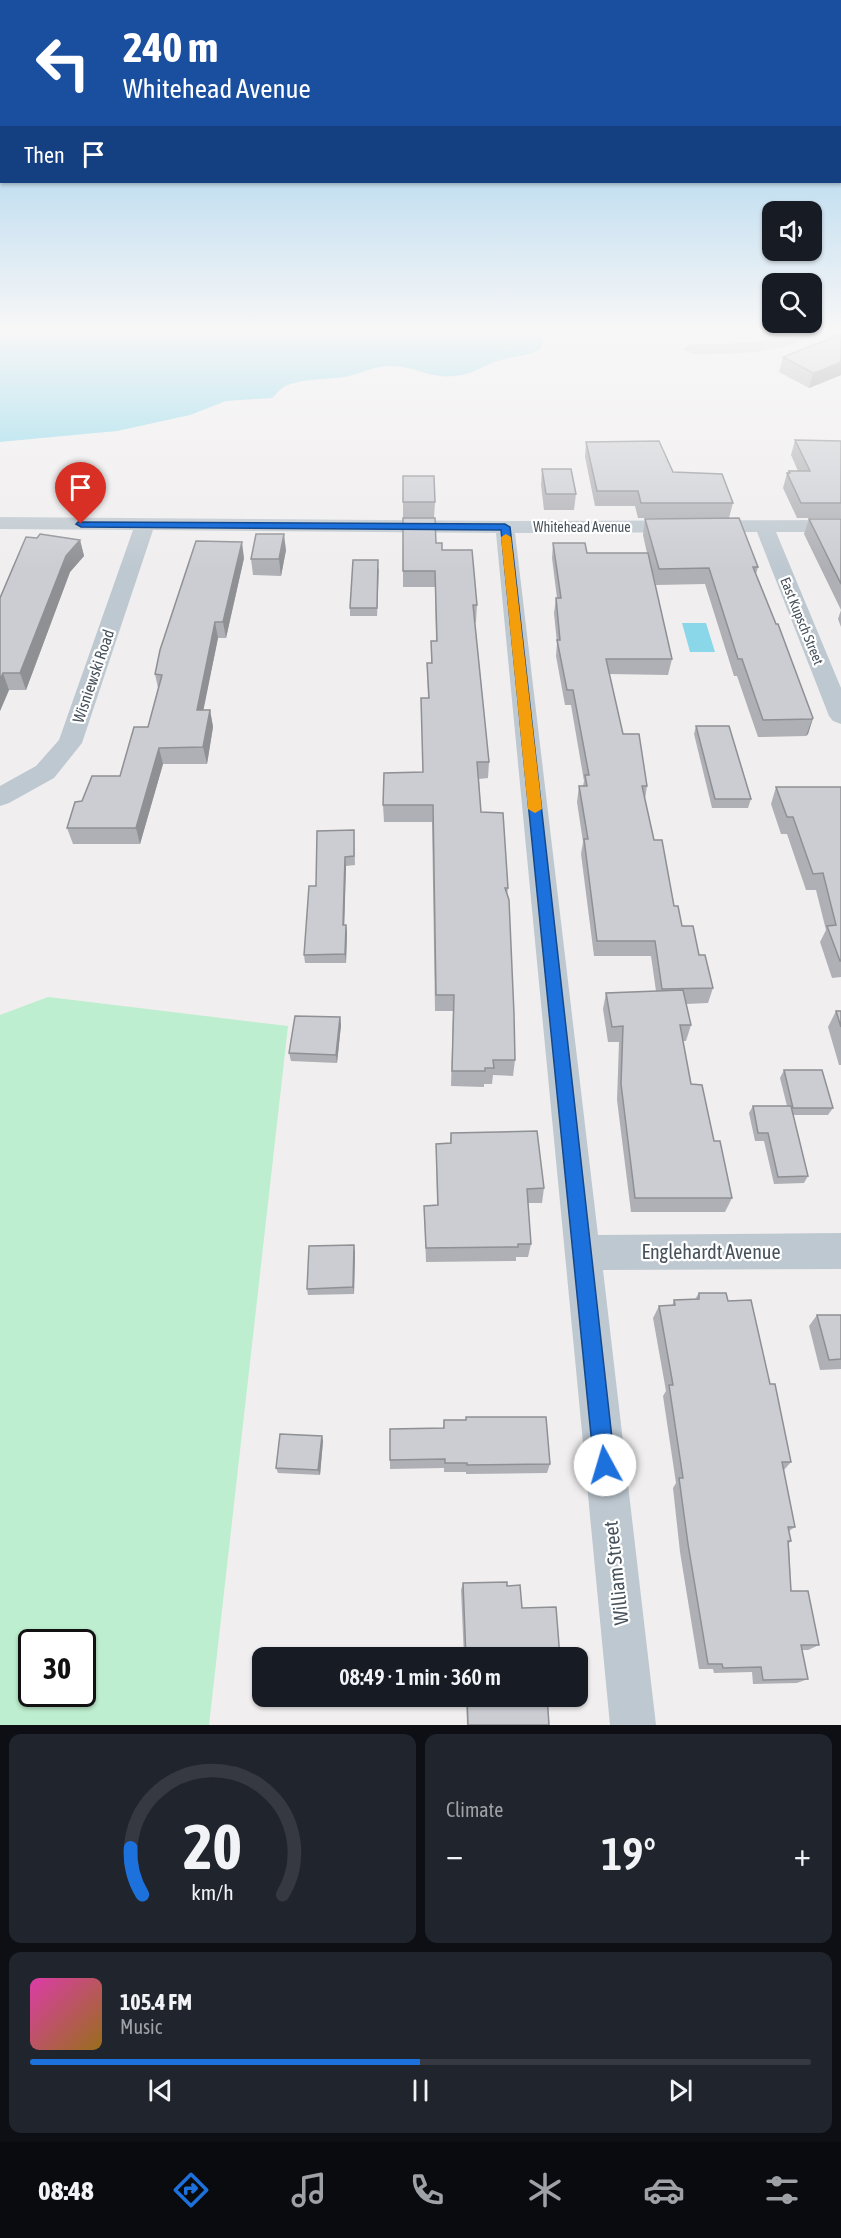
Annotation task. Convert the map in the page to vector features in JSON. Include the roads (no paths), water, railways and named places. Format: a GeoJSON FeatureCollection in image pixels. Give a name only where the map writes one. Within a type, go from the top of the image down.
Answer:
{"type":"FeatureCollection","features":[{"type":"Feature","properties":{"kind":"street","name":"Whitehead Avenue"},"geometry":{"type":"LineString","coordinates":[[0,524],[841,526]]}},
{"type":"Feature","properties":{"kind":"street","name":"Wisniewski Road"},"geometry":{"type":"LineString","coordinates":[[0,797],[45,772],[70,743],[145,524]]}},
{"type":"Feature","properties":{"kind":"street","name":"East Kupsch Street"},"geometry":{"type":"LineString","coordinates":[[764,526],[841,716]]}},
{"type":"Feature","properties":{"kind":"street","name":"William Street"},"geometry":{"type":"LineString","coordinates":[[505,527],[633,1725]]}},
{"type":"Feature","properties":{"kind":"street","name":"Englehardt Avenue"},"geometry":{"type":"LineString","coordinates":[[582,1253],[841,1251]]}},
{"type":"Feature","properties":{"kind":"water"},"geometry":{"type":"Polygon","coordinates":[[[0,408],[207,408],[190,415],[117,431],[0,442],[0,408]]]}},
{"type":"Feature","properties":{"kind":"water"},"geometry":{"type":"Polygon","coordinates":[[[682,623],[706,623],[715,652],[690,652],[682,623]]]}}]}
